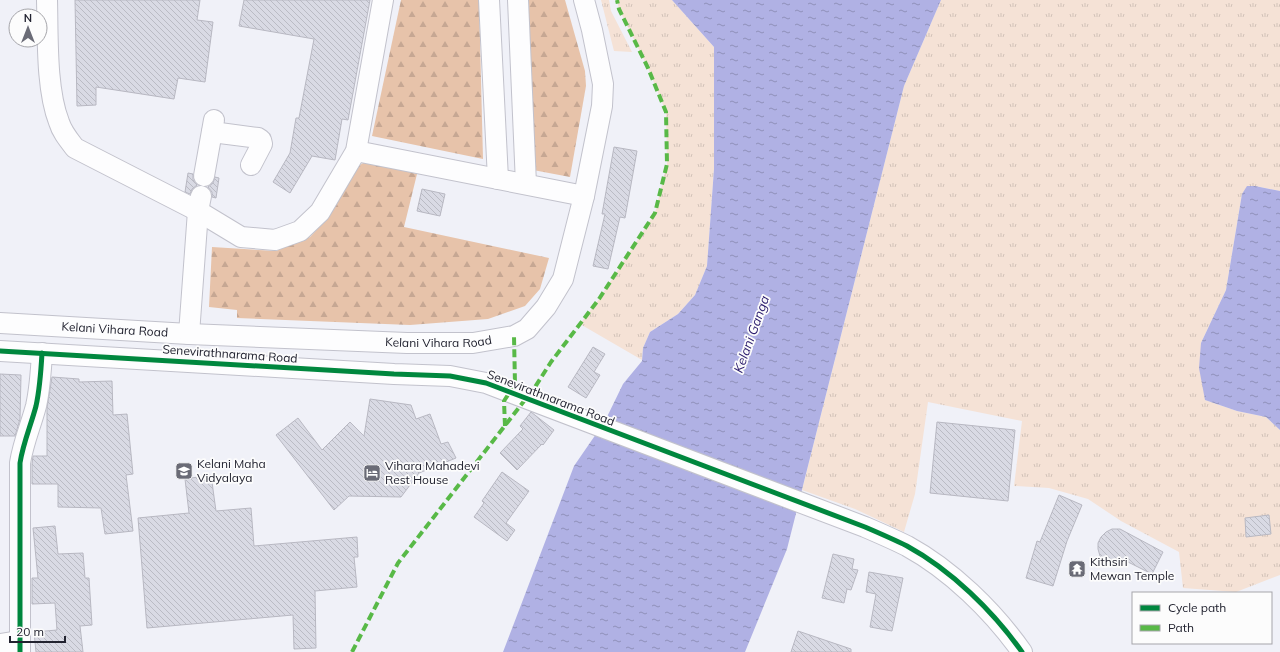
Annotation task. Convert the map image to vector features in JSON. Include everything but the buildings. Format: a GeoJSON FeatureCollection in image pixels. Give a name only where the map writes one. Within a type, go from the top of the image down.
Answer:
{"type":"FeatureCollection","features":[{"type":"Feature","properties":{"kind":"street"},"geometry":{"type":"LineString","coordinates":[[47,0],[49,70],[52,92],[58,121],[64,134],[75,148],[199,204],[241,238],[275,240],[300,232],[320,212],[356,151],[383,0]]}},
{"type":"Feature","properties":{"kind":"street"},"geometry":{"type":"LineString","coordinates":[[489,0],[498,179]]}},
{"type":"Feature","properties":{"kind":"street"},"geometry":{"type":"LineString","coordinates":[[518,0],[526,184]]}},
{"type":"Feature","properties":{"kind":"street","name":"Kelani Vihara Road"},"geometry":{"type":"LineString","coordinates":[[0,323],[189,334],[422,343],[474,343],[514,336],[527,329],[546,306],[563,279],[584,196],[602,106],[603,84],[584,0]]}},
{"type":"Feature","properties":{"kind":"street"},"geometry":{"type":"LineString","coordinates":[[204,176],[213,126],[261,140],[262,144],[251,165]]}},
{"type":"Feature","properties":{"kind":"street"},"geometry":{"type":"LineString","coordinates":[[356,151],[584,196]]}},
{"type":"Feature","properties":{"kind":"street"},"geometry":{"type":"LineString","coordinates":[[189,334],[199,204]]}},
{"type":"Feature","properties":{"kind":"street","name":"Senevirathnarama Road"},"geometry":{"type":"LineString","coordinates":[[0,351],[450,376],[493,386],[865,527],[908,547],[962,585],[995,620],[1022,652]]}},
{"type":"Feature","properties":{"kind":"street"},"geometry":{"type":"LineString","coordinates":[[0,644],[20,646],[20,463],[22,451],[36,408],[40,388],[42,353]]}},
{"type":"Feature","properties":{"kind":"green space"},"geometry":{"type":"Polygon","coordinates":[[[401,0],[479,0],[483,159],[372,136],[401,0]]]}},
{"type":"Feature","properties":{"kind":"green space"},"geometry":{"type":"Polygon","coordinates":[[[526,0],[565,0],[585,71],[586,86],[570,177],[533,170],[526,0]]]}},
{"type":"Feature","properties":{"kind":"green space"},"geometry":{"type":"Polygon","coordinates":[[[601,0],[609,0],[611,11],[632,52],[614,51],[601,0]]]}},
{"type":"Feature","properties":{"kind":"green space"},"geometry":{"type":"Polygon","coordinates":[[[617,0],[672,0],[714,47],[714,169],[707,266],[695,295],[678,314],[650,332],[643,348],[642,360],[580,324],[599,299],[655,213],[667,164],[666,112],[648,68],[619,9],[617,0]]]}},
{"type":"Feature","properties":{"kind":"green space"},"geometry":{"type":"Polygon","coordinates":[[[941,0],[1280,0],[1280,191],[1255,186],[1242,194],[1226,290],[1201,343],[1205,400],[1237,411],[1266,417],[1280,430],[1280,575],[1236,592],[1183,588],[1179,552],[1121,521],[1088,499],[1049,488],[1014,486],[1022,421],[928,402],[915,494],[904,532],[855,509],[802,490],[904,86],[941,0]]]}},
{"type":"Feature","properties":{"kind":"green space"},"geometry":{"type":"Polygon","coordinates":[[[367,161],[417,174],[404,227],[549,258],[540,289],[525,306],[488,319],[410,325],[237,318],[237,310],[209,307],[212,247],[276,251],[310,237],[330,215],[356,167],[367,161]]]}},
{"type":"Feature","properties":{"kind":"water","name":"Kelani Ganga"},"geometry":{"type":"Polygon","coordinates":[[[672,0],[941,0],[904,86],[787,549],[745,652],[503,652],[574,466],[605,421],[623,384],[642,361],[643,348],[650,332],[678,314],[695,295],[707,266],[714,169],[714,47],[672,0]]]}},
{"type":"Feature","properties":{"kind":"water"},"geometry":{"type":"Polygon","coordinates":[[[1247,186],[1280,191],[1280,430],[1266,417],[1237,411],[1205,400],[1199,368],[1201,343],[1226,290],[1242,194],[1247,186]]]}},
{"type":"Feature","properties":{"kind":"marked path"},"geometry":{"type":"LineString","coordinates":[[352,652],[398,563],[535,387],[551,362],[599,299],[655,213],[667,164],[666,112],[648,68],[619,9],[617,0]]}},
{"type":"Feature","properties":{"kind":"marked path"},"geometry":{"type":"LineString","coordinates":[[505,426],[504,401],[515,384],[514,336]]}},
{"type":"Feature","properties":{"kind":"cycle path"},"geometry":{"type":"LineString","coordinates":[[0,351],[450,376],[486,383],[865,527],[907,546],[955,579],[998,622],[1022,652]]}},
{"type":"Feature","properties":{"kind":"cycle path"},"geometry":{"type":"LineString","coordinates":[[20,652],[20,463],[37,399],[42,353]]}},
{"type":"Feature","properties":{"kind":"place","name":"Kelani Maha Vidyalaya"},"geometry":{"type":"Point","coordinates":[184,471]}},
{"type":"Feature","properties":{"kind":"place","name":"Vihara Mahadevi Rest House"},"geometry":{"type":"Point","coordinates":[372,473]}},
{"type":"Feature","properties":{"kind":"place","name":"Kithsiri Mewan Temple"},"geometry":{"type":"Point","coordinates":[1077,569]}}]}
